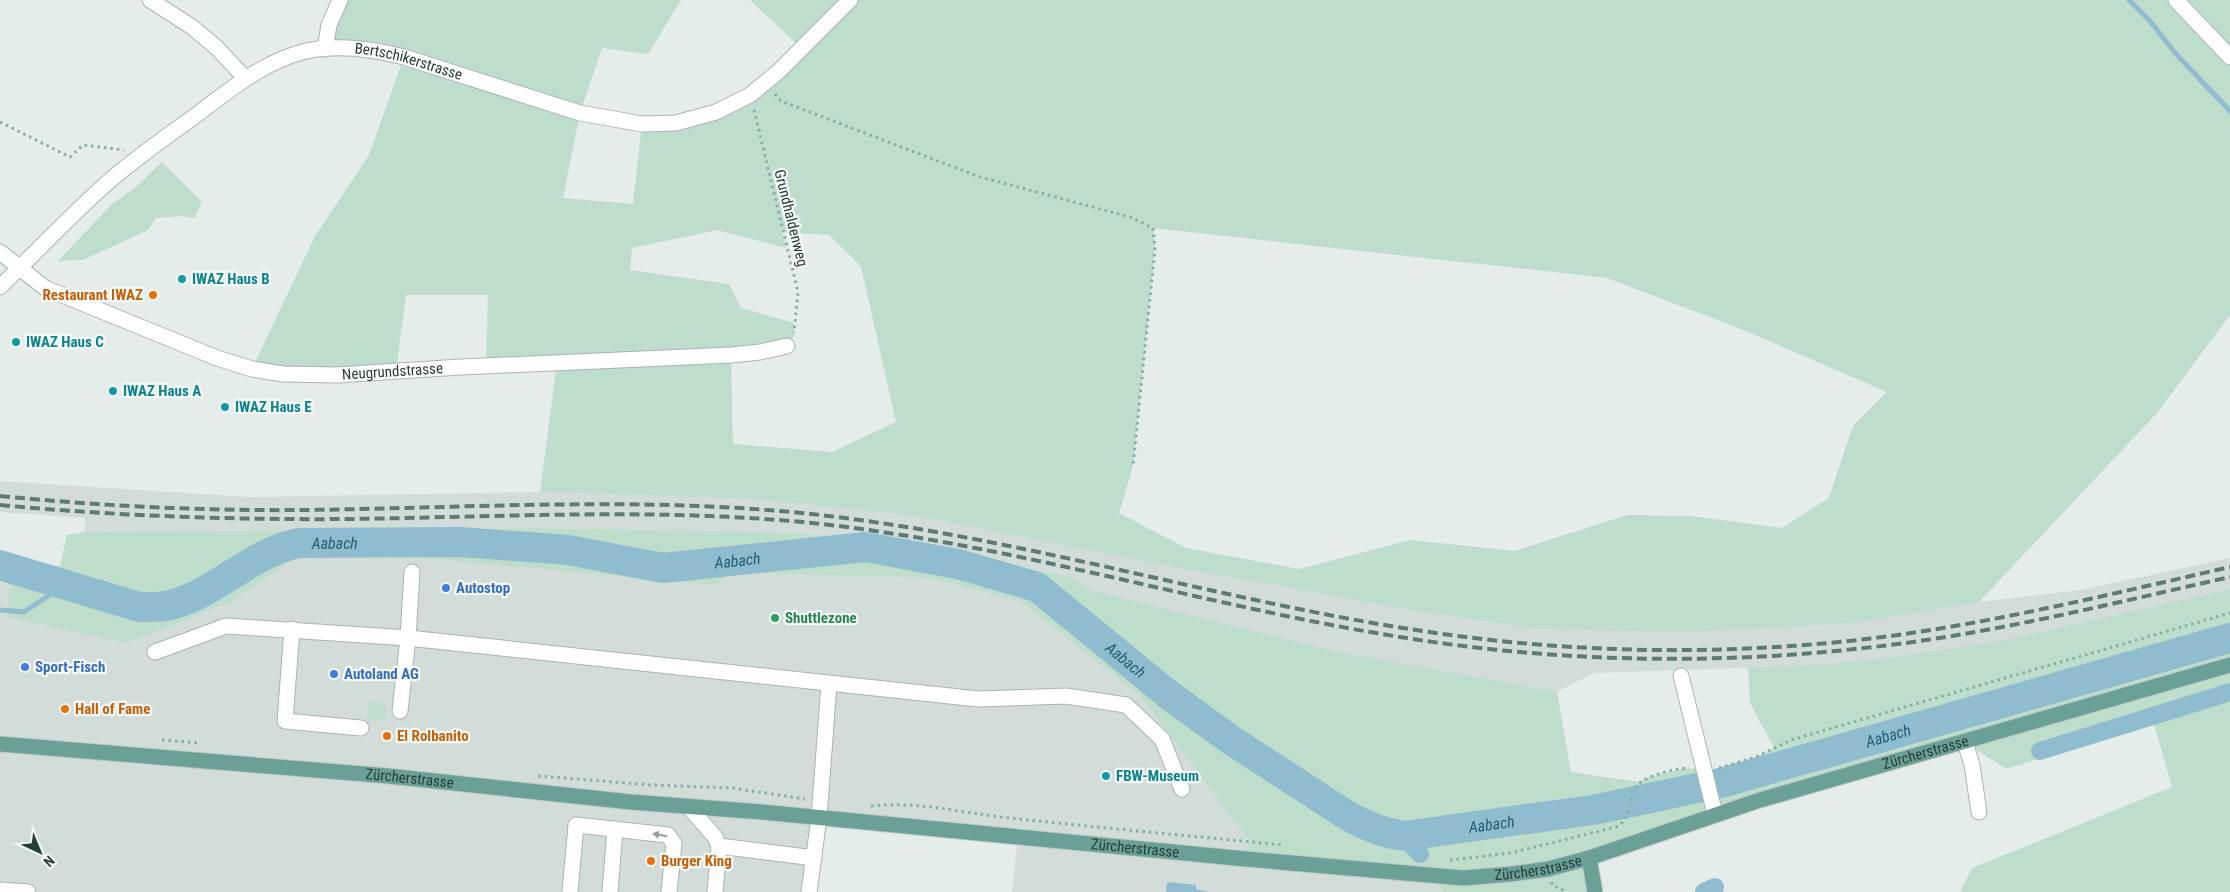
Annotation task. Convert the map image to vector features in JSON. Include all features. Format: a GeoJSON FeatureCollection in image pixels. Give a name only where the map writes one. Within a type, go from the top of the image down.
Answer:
{"type":"FeatureCollection","features":[{"type":"Feature","properties":{"kind":"main road","name":"Zürcherstrasse"},"geometry":{"type":"LineString","coordinates":[[0,744],[388,776],[631,802],[1463,878],[1548,869],[1589,858],[1715,814],[2230,665]]}},
{"type":"Feature","properties":{"kind":"main road"},"geometry":{"type":"LineString","coordinates":[[1589,858],[1595,892]]}},
{"type":"Feature","properties":{"kind":"street"},"geometry":{"type":"LineString","coordinates":[[150,0],[192,27],[216,48],[245,78]]}},
{"type":"Feature","properties":{"kind":"street"},"geometry":{"type":"LineString","coordinates":[[324,49],[329,25],[340,0]]}},
{"type":"Feature","properties":{"kind":"street","name":"Bertschikerstrasse"},"geometry":{"type":"LineString","coordinates":[[0,287],[107,183],[245,78],[282,59],[324,49],[376,50],[404,57],[580,113],[642,124],[684,120],[716,112],[750,95],[779,71],[850,0]]}},
{"type":"Feature","properties":{"kind":"street"},"geometry":{"type":"LineString","coordinates":[[2176,0],[2230,57]]}},
{"type":"Feature","properties":{"kind":"street","name":"Neugrundstrasse"},"geometry":{"type":"LineString","coordinates":[[0,252],[45,288],[226,361],[252,369],[283,374],[337,375],[442,368],[731,355],[760,352],[787,346]]}},
{"type":"Feature","properties":{"kind":"street"},"geometry":{"type":"LineString","coordinates":[[400,711],[408,638],[412,572]]}},
{"type":"Feature","properties":{"kind":"street"},"geometry":{"type":"LineString","coordinates":[[154,652],[226,626],[292,629],[408,638],[978,699],[1066,696],[1126,705],[1162,739],[1182,789]]}},
{"type":"Feature","properties":{"kind":"street"},"geometry":{"type":"LineString","coordinates":[[292,629],[285,721],[361,728]]}},
{"type":"Feature","properties":{"kind":"street"},"geometry":{"type":"LineString","coordinates":[[1680,676],[1715,814]]}},
{"type":"Feature","properties":{"kind":"street"},"geometry":{"type":"LineString","coordinates":[[809,892],[819,818],[829,684]]}},
{"type":"Feature","properties":{"kind":"street"},"geometry":{"type":"LineString","coordinates":[[1965,742],[1972,764],[1979,812]]}},
{"type":"Feature","properties":{"kind":"street"},"geometry":{"type":"LineString","coordinates":[[688,806],[715,838],[719,846],[715,892]]}},
{"type":"Feature","properties":{"kind":"street"},"geometry":{"type":"LineString","coordinates":[[570,892],[576,825],[668,835],[674,844],[669,892]]}},
{"type":"Feature","properties":{"kind":"street"},"geometry":{"type":"LineString","coordinates":[[610,892],[615,829]]}},
{"type":"Feature","properties":{"kind":"street"},"geometry":{"type":"LineString","coordinates":[[719,846],[814,858]]}},
{"type":"Feature","properties":{"kind":"street"},"geometry":{"type":"LineString","coordinates":[[0,890],[28,892]]}},
{"type":"Feature","properties":{"kind":"path"},"geometry":{"type":"LineString","coordinates":[[763,84],[782,100],[977,176],[1130,217],[1153,228],[1155,249],[1133,466]]}},
{"type":"Feature","properties":{"kind":"path","name":"Grundhaldenweg"},"geometry":{"type":"LineString","coordinates":[[750,95],[798,292],[794,336],[787,346]]}},
{"type":"Feature","properties":{"kind":"path"},"geometry":{"type":"LineString","coordinates":[[0,122],[70,156],[83,146],[124,150],[136,160]]}},
{"type":"Feature","properties":{"kind":"path"},"geometry":{"type":"LineString","coordinates":[[1625,818],[1632,794],[1639,782],[1648,778],[1685,768],[1704,773],[1756,757],[1791,740],[2230,613]]}},
{"type":"Feature","properties":{"kind":"path"},"geometry":{"type":"LineString","coordinates":[[1552,885],[1567,892]]}},
{"type":"Feature","properties":{"kind":"shaded area"},"geometry":{"type":"Polygon","coordinates":[[[0,481],[250,497],[540,492],[754,499],[916,516],[1180,568],[1422,612],[1538,629],[1683,633],[1852,623],[1979,602],[2080,590],[2230,558],[2230,589],[2000,641],[1863,661],[1748,668],[1594,673],[1557,692],[1339,652],[1088,589],[1072,577],[867,537],[729,531],[535,528],[85,532],[85,518],[0,512],[0,481]]]}},
{"type":"Feature","properties":{"kind":"shaded area"},"geometry":{"type":"Polygon","coordinates":[[[302,554],[932,578],[1023,603],[1140,696],[1250,842],[1430,875],[1444,892],[1012,892],[1018,837],[819,818],[809,892],[0,892],[0,580],[10,584],[230,602],[302,554]]]}},
{"type":"Feature","properties":{"kind":"green space"},"geometry":{"type":"Polygon","coordinates":[[[340,0],[681,0],[648,54],[602,48],[580,113],[563,198],[633,204],[642,124],[716,112],[801,48],[750,0],[2230,0],[2230,315],[2157,413],[1979,602],[1852,623],[1683,633],[1538,629],[1422,612],[1180,568],[916,516],[754,499],[540,492],[557,362],[486,365],[488,295],[406,295],[396,370],[252,369],[315,236],[369,155],[404,57],[325,49],[340,0]],[[1153,228],[1155,249],[1133,466],[1119,513],[1186,548],[1299,569],[1410,540],[1515,551],[1627,515],[1691,516],[1782,528],[1829,498],[1853,426],[1887,392],[1741,329],[1607,278],[1153,228]],[[717,230],[632,248],[630,270],[729,284],[741,308],[794,323],[794,336],[787,346],[731,355],[733,444],[832,452],[896,422],[861,266],[829,235],[782,232],[786,248],[717,230]]]}},
{"type":"Feature","properties":{"kind":"green space"},"geometry":{"type":"Polygon","coordinates":[[[162,162],[202,202],[194,218],[182,216],[156,218],[148,230],[83,260],[58,261],[112,204],[137,186],[162,162]]]}},
{"type":"Feature","properties":{"kind":"green space"},"geometry":{"type":"Polygon","coordinates":[[[535,528],[729,531],[867,537],[1072,577],[1088,589],[1339,652],[1557,692],[1571,772],[1639,782],[1648,777],[1685,768],[1712,770],[1756,757],[1774,748],[1750,703],[1748,668],[1863,661],[2000,641],[2230,589],[2230,892],[1960,892],[1972,868],[2172,787],[2154,724],[2006,769],[1965,742],[1589,858],[1595,892],[1444,892],[1430,875],[1246,859],[1250,842],[1140,696],[1023,603],[932,578],[728,572],[717,585],[434,559],[302,554],[230,602],[127,643],[7,617],[10,585],[0,580],[0,551],[8,553],[12,562],[60,566],[67,535],[85,532],[535,528]]]}},
{"type":"Feature","properties":{"kind":"green space"},"geometry":{"type":"Polygon","coordinates":[[[369,701],[385,705],[387,712],[385,721],[367,720],[369,701]]]}},
{"type":"Feature","properties":{"kind":"water"},"geometry":{"type":"Polygon","coordinates":[[[1167,882],[1196,885],[1196,889],[1209,892],[1166,892],[1167,882]]]}},
{"type":"Feature","properties":{"kind":"waterway"},"geometry":{"type":"LineString","coordinates":[[2129,0],[2150,21],[2176,54],[2230,111]]}},
{"type":"Feature","properties":{"kind":"waterway","name":"Aabach"},"geometry":{"type":"LineString","coordinates":[[0,565],[139,607],[161,607],[190,598],[266,554],[299,543],[460,542],[568,550],[663,568],[865,547],[958,564],[1037,587],[1169,695],[1231,740],[1348,816],[1375,829],[1404,836],[1593,810],[1721,783],[2230,638]]}},
{"type":"Feature","properties":{"kind":"waterway"},"geometry":{"type":"LineString","coordinates":[[0,610],[24,612],[65,585]]}},
{"type":"Feature","properties":{"kind":"waterway"},"geometry":{"type":"LineString","coordinates":[[2040,751],[2230,692]]}},
{"type":"Feature","properties":{"kind":"waterway"},"geometry":{"type":"LineString","coordinates":[[1404,836],[1420,854]]}},
{"type":"Feature","properties":{"kind":"waterway"},"geometry":{"type":"LineString","coordinates":[[1704,892],[1715,887]]}},
{"type":"Feature","properties":{"kind":"railway"},"geometry":{"type":"LineString","coordinates":[[0,496],[76,503],[229,510],[609,504],[670,505],[791,512],[875,522],[959,536],[1208,590],[1374,623],[1458,636],[1513,642],[1567,647],[1622,649],[1733,649],[1843,642],[1898,635],[2023,613],[2230,567]]}},
{"type":"Feature","properties":{"kind":"railway"},"geometry":{"type":"LineString","coordinates":[[0,505],[131,515],[262,519],[633,514],[689,515],[802,522],[879,531],[956,544],[1336,626],[1413,639],[1525,652],[1638,658],[1695,659],[1751,657],[1864,648],[1910,642],[2048,618],[2230,577]]}},
{"type":"Feature","properties":{"kind":"place","name":"IWAZ Haus B"},"geometry":{"type":"Point","coordinates":[182,279]}},
{"type":"Feature","properties":{"kind":"place","name":"Restaurant IWAZ"},"geometry":{"type":"Point","coordinates":[153,295]}},
{"type":"Feature","properties":{"kind":"place","name":"IWAZ Haus C"},"geometry":{"type":"Point","coordinates":[16,342]}},
{"type":"Feature","properties":{"kind":"place","name":"IWAZ Haus A"},"geometry":{"type":"Point","coordinates":[113,391]}},
{"type":"Feature","properties":{"kind":"place","name":"IWAZ Haus E"},"geometry":{"type":"Point","coordinates":[225,407]}},
{"type":"Feature","properties":{"kind":"place","name":"Autostop"},"geometry":{"type":"Point","coordinates":[446,588]}},
{"type":"Feature","properties":{"kind":"place","name":"Shuttlezone"},"geometry":{"type":"Point","coordinates":[775,618]}},
{"type":"Feature","properties":{"kind":"place","name":"Sport-Fisch"},"geometry":{"type":"Point","coordinates":[25,667]}},
{"type":"Feature","properties":{"kind":"place","name":"Autoland AG"},"geometry":{"type":"Point","coordinates":[334,674]}},
{"type":"Feature","properties":{"kind":"place","name":"Hall of Fame"},"geometry":{"type":"Point","coordinates":[65,709]}},
{"type":"Feature","properties":{"kind":"place","name":"El Rolbanito"},"geometry":{"type":"Point","coordinates":[387,736]}},
{"type":"Feature","properties":{"kind":"place","name":"FBW-Museum"},"geometry":{"type":"Point","coordinates":[1106,776]}},
{"type":"Feature","properties":{"kind":"place","name":"Burger King"},"geometry":{"type":"Point","coordinates":[651,861]}}]}
